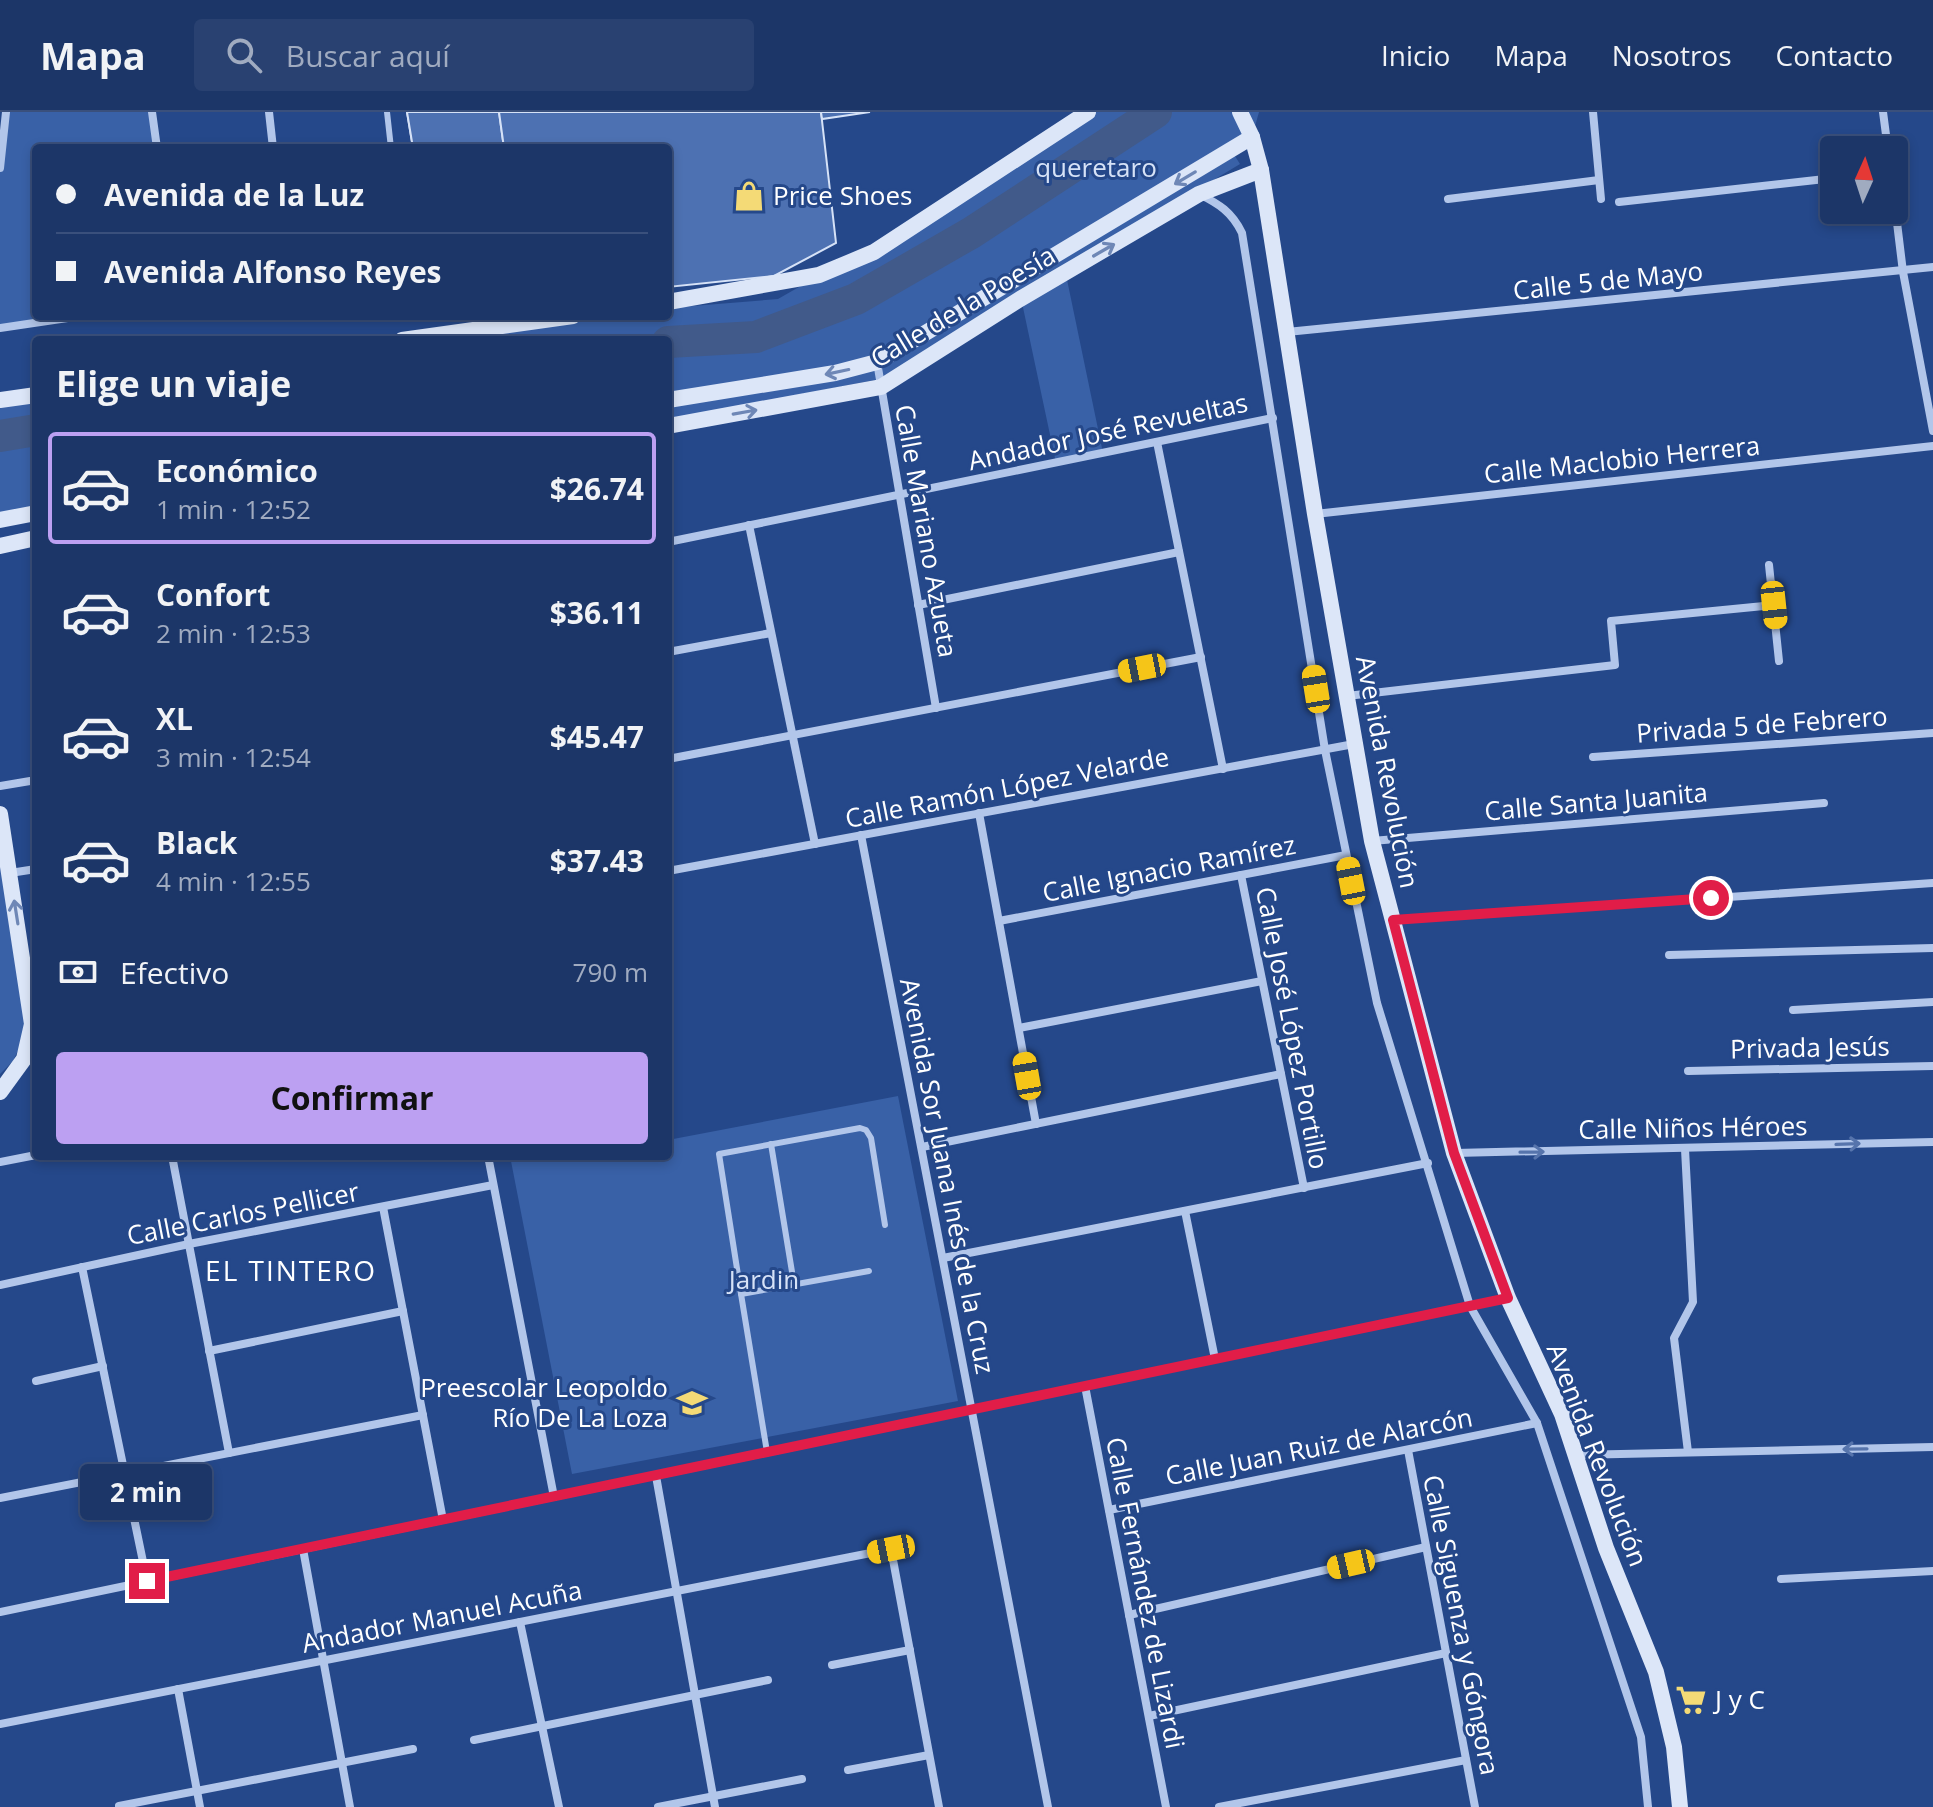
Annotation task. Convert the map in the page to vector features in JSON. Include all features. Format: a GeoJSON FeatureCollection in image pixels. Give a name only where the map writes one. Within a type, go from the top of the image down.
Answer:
{"type":"FeatureCollection","features":[{"type":"Feature","properties":{"kind":"main road"},"geometry":{"type":"LineString","coordinates":[[672,301],[819,275],[874,252],[1088,112]]}},
{"type":"Feature","properties":{"kind":"main road","name":"Avenida Revolución"},"geometry":{"type":"LineString","coordinates":[[1240,112],[1252,137],[1261,170],[1315,514],[1372,841],[1454,1153],[1508,1298],[1562,1414],[1606,1548],[1656,1672],[1674,1747],[1680,1807]]}},
{"type":"Feature","properties":{"kind":"main road","name":"Avenida Revolución"},"geometry":{"type":"LineString","coordinates":[[1252,137],[1255,112]]}},
{"type":"Feature","properties":{"kind":"main road","name":"Calle de la Poesía"},"geometry":{"type":"LineString","coordinates":[[672,399],[835,373],[877,362],[1252,137]]}},
{"type":"Feature","properties":{"kind":"main road","name":"Calle de la Poesía"},"geometry":{"type":"LineString","coordinates":[[672,425],[881,387],[1020,299],[1199,194],[1261,170]]}},
{"type":"Feature","properties":{"kind":"main road"},"geometry":{"type":"LineString","coordinates":[[430,336],[544,320]]}},
{"type":"Feature","properties":{"kind":"main road"},"geometry":{"type":"LineString","coordinates":[[0,400],[32,396]]}},
{"type":"Feature","properties":{"kind":"main road"},"geometry":{"type":"LineString","coordinates":[[0,520],[32,514]]}},
{"type":"Feature","properties":{"kind":"main road"},"geometry":{"type":"LineString","coordinates":[[0,546],[32,539]]}},
{"type":"Feature","properties":{"kind":"main road"},"geometry":{"type":"LineString","coordinates":[[0,814],[32,987],[32,1024],[24,1059],[0,1092]]}},
{"type":"Feature","properties":{"kind":"street"},"geometry":{"type":"LineString","coordinates":[[0,168],[6,112]]}},
{"type":"Feature","properties":{"kind":"street"},"geometry":{"type":"LineString","coordinates":[[152,112],[156,144]]}},
{"type":"Feature","properties":{"kind":"street"},"geometry":{"type":"LineString","coordinates":[[269,112],[273,144]]}},
{"type":"Feature","properties":{"kind":"street"},"geometry":{"type":"LineString","coordinates":[[1593,112],[1601,199]]}},
{"type":"Feature","properties":{"kind":"street"},"geometry":{"type":"LineString","coordinates":[[1883,112],[1886,136]]}},
{"type":"Feature","properties":{"kind":"street"},"geometry":{"type":"LineString","coordinates":[[1448,199],[1599,180]]}},
{"type":"Feature","properties":{"kind":"street"},"geometry":{"type":"LineString","coordinates":[[1619,202],[1820,180]]}},
{"type":"Feature","properties":{"kind":"street","name":"Avenida Revolución"},"geometry":{"type":"LineString","coordinates":[[1199,194],[1225,208],[1242,233],[1325,750],[1377,1003],[1470,1306],[1537,1423],[1641,1737],[1648,1807]]}},
{"type":"Feature","properties":{"kind":"street"},"geometry":{"type":"LineString","coordinates":[[1897,224],[1903,272],[1933,431]]}},
{"type":"Feature","properties":{"kind":"street","name":"Calle 5 de Mayo"},"geometry":{"type":"LineString","coordinates":[[1286,332],[1933,267]]}},
{"type":"Feature","properties":{"kind":"street"},"geometry":{"type":"LineString","coordinates":[[0,328],[54,320]]}},
{"type":"Feature","properties":{"kind":"street","name":"Calle Mariano Azueta"},"geometry":{"type":"LineString","coordinates":[[877,362],[936,708]]}},
{"type":"Feature","properties":{"kind":"street","name":"Andador José Revueltas"},"geometry":{"type":"LineString","coordinates":[[672,541],[1273,418]]}},
{"type":"Feature","properties":{"kind":"street"},"geometry":{"type":"LineString","coordinates":[[1157,442],[1223,769]]}},
{"type":"Feature","properties":{"kind":"street","name":"Calle Maclobio Herrera"},"geometry":{"type":"LineString","coordinates":[[1315,514],[1933,446]]}},
{"type":"Feature","properties":{"kind":"street"},"geometry":{"type":"LineString","coordinates":[[749,525],[815,844]]}},
{"type":"Feature","properties":{"kind":"street"},"geometry":{"type":"LineString","coordinates":[[918,605],[1179,552]]}},
{"type":"Feature","properties":{"kind":"street"},"geometry":{"type":"LineString","coordinates":[[1769,565],[1779,661]]}},
{"type":"Feature","properties":{"kind":"street"},"geometry":{"type":"LineString","coordinates":[[1346,696],[1615,665],[1611,621],[1774,605]]}},
{"type":"Feature","properties":{"kind":"street"},"geometry":{"type":"LineString","coordinates":[[672,651],[771,633]]}},
{"type":"Feature","properties":{"kind":"street"},"geometry":{"type":"LineString","coordinates":[[672,758],[1201,657]]}},
{"type":"Feature","properties":{"kind":"street","name":"Privada 5 de Febrero"},"geometry":{"type":"LineString","coordinates":[[1593,757],[1933,733]]}},
{"type":"Feature","properties":{"kind":"street","name":"Calle Ramón López Velarde"},"geometry":{"type":"LineString","coordinates":[[672,870],[1354,744]]}},
{"type":"Feature","properties":{"kind":"street"},"geometry":{"type":"LineString","coordinates":[[0,786],[32,781]]}},
{"type":"Feature","properties":{"kind":"street","name":"Calle Santa Juanita"},"geometry":{"type":"LineString","coordinates":[[1372,841],[1824,803]]}},
{"type":"Feature","properties":{"kind":"street"},"geometry":{"type":"LineString","coordinates":[[979,813],[1036,1124]]}},
{"type":"Feature","properties":{"kind":"street","name":"Avenida Sor Juana Inés de la Cruz"},"geometry":{"type":"LineString","coordinates":[[861,835],[1048,1807]]}},
{"type":"Feature","properties":{"kind":"street","name":"Calle Ignacio Ramírez"},"geometry":{"type":"LineString","coordinates":[[999,921],[1346,855]]}},
{"type":"Feature","properties":{"kind":"street"},"geometry":{"type":"LineString","coordinates":[[10,873],[32,870]]}},
{"type":"Feature","properties":{"kind":"street","name":"Calle José López Portillo"},"geometry":{"type":"LineString","coordinates":[[1241,875],[1304,1188]]}},
{"type":"Feature","properties":{"kind":"street"},"geometry":{"type":"LineString","coordinates":[[1393,920],[1933,883]]}},
{"type":"Feature","properties":{"kind":"street"},"geometry":{"type":"LineString","coordinates":[[1669,955],[1933,948]]}},
{"type":"Feature","properties":{"kind":"street"},"geometry":{"type":"LineString","coordinates":[[1019,1028],[1262,981]]}},
{"type":"Feature","properties":{"kind":"street"},"geometry":{"type":"LineString","coordinates":[[1793,1010],[1933,1002]]}},
{"type":"Feature","properties":{"kind":"street","name":"Privada Jesús"},"geometry":{"type":"LineString","coordinates":[[1688,1071],[1933,1066]]}},
{"type":"Feature","properties":{"kind":"street"},"geometry":{"type":"LineString","coordinates":[[922,1147],[1281,1074]]}},
{"type":"Feature","properties":{"kind":"street","name":"Calle Niños Héroes"},"geometry":{"type":"LineString","coordinates":[[1454,1153],[1933,1142]]}},
{"type":"Feature","properties":{"kind":"street"},"geometry":{"type":"LineString","coordinates":[[1685,1149],[1693,1302],[1674,1338],[1688,1452]]}},
{"type":"Feature","properties":{"kind":"street"},"geometry":{"type":"LineString","coordinates":[[0,1162],[32,1156]]}},
{"type":"Feature","properties":{"kind":"street"},"geometry":{"type":"LineString","coordinates":[[173,1160],[229,1453]]}},
{"type":"Feature","properties":{"kind":"street"},"geometry":{"type":"LineString","coordinates":[[489,1160],[554,1497]]}},
{"type":"Feature","properties":{"kind":"street"},"geometry":{"type":"LineString","coordinates":[[943,1258],[1428,1163]]}},
{"type":"Feature","properties":{"kind":"street","name":"Calle Carlos Pellicer"},"geometry":{"type":"LineString","coordinates":[[0,1285],[189,1244],[493,1185]]}},
{"type":"Feature","properties":{"kind":"street"},"geometry":{"type":"LineString","coordinates":[[383,1207],[443,1520]]}},
{"type":"Feature","properties":{"kind":"street"},"geometry":{"type":"LineString","coordinates":[[1185,1211],[1215,1359]]}},
{"type":"Feature","properties":{"kind":"street"},"geometry":{"type":"LineString","coordinates":[[82,1267],[147,1581]]}},
{"type":"Feature","properties":{"kind":"street"},"geometry":{"type":"LineString","coordinates":[[0,1612],[1508,1298]]}},
{"type":"Feature","properties":{"kind":"street"},"geometry":{"type":"LineString","coordinates":[[209,1351],[403,1311]]}},
{"type":"Feature","properties":{"kind":"street"},"geometry":{"type":"LineString","coordinates":[[36,1381],[103,1366]]}},
{"type":"Feature","properties":{"kind":"street","name":"Calle Fernández de Lizardi"},"geometry":{"type":"LineString","coordinates":[[1085,1386],[1166,1807]]}},
{"type":"Feature","properties":{"kind":"street"},"geometry":{"type":"LineString","coordinates":[[0,1498],[423,1415]]}},
{"type":"Feature","properties":{"kind":"street","name":"Calle Juan Ruiz de Alarcón"},"geometry":{"type":"LineString","coordinates":[[1109,1510],[1537,1423]]}},
{"type":"Feature","properties":{"kind":"street"},"geometry":{"type":"LineString","coordinates":[[1575,1455],[1933,1447]]}},
{"type":"Feature","properties":{"kind":"street","name":"Calle Siguenza y Góngora"},"geometry":{"type":"LineString","coordinates":[[1408,1450],[1475,1807]]}},
{"type":"Feature","properties":{"kind":"street"},"geometry":{"type":"LineString","coordinates":[[656,1476],[715,1807]]}},
{"type":"Feature","properties":{"kind":"street"},"geometry":{"type":"LineString","coordinates":[[1129,1615],[1426,1547]]}},
{"type":"Feature","properties":{"kind":"street"},"geometry":{"type":"LineString","coordinates":[[303,1549],[350,1807]]}},
{"type":"Feature","properties":{"kind":"street","name":"Andador Manuel Acuña"},"geometry":{"type":"LineString","coordinates":[[0,1724],[891,1549],[910,1650]]}},
{"type":"Feature","properties":{"kind":"street"},"geometry":{"type":"LineString","coordinates":[[1781,1579],[1933,1571]]}},
{"type":"Feature","properties":{"kind":"street"},"geometry":{"type":"LineString","coordinates":[[520,1622],[559,1807]]}},
{"type":"Feature","properties":{"kind":"street"},"geometry":{"type":"LineString","coordinates":[[832,1665],[910,1650],[939,1807]]}},
{"type":"Feature","properties":{"kind":"street"},"geometry":{"type":"LineString","coordinates":[[1149,1716],[1446,1653]]}},
{"type":"Feature","properties":{"kind":"street"},"geometry":{"type":"LineString","coordinates":[[474,1740],[768,1680]]}},
{"type":"Feature","properties":{"kind":"street"},"geometry":{"type":"LineString","coordinates":[[178,1689],[200,1807]]}},
{"type":"Feature","properties":{"kind":"street"},"geometry":{"type":"LineString","coordinates":[[119,1806],[413,1749]]}},
{"type":"Feature","properties":{"kind":"street"},"geometry":{"type":"LineString","coordinates":[[848,1770],[929,1755]]}},
{"type":"Feature","properties":{"kind":"street"},"geometry":{"type":"LineString","coordinates":[[1219,1807],[1466,1760]]}},
{"type":"Feature","properties":{"kind":"street"},"geometry":{"type":"LineString","coordinates":[[658,1807],[802,1779]]}},
{"type":"Feature","properties":{"kind":"lane"},"geometry":{"type":"LineString","coordinates":[[387,112],[391,144]]}},
{"type":"Feature","properties":{"kind":"lane"},"geometry":{"type":"LineString","coordinates":[[767,1452],[719,1154],[860,1128],[866,1130],[871,1138],[885,1225]]}},
{"type":"Feature","properties":{"kind":"lane"},"geometry":{"type":"LineString","coordinates":[[771,1144],[794,1284]]}},
{"type":"Feature","properties":{"kind":"lane"},"geometry":{"type":"LineString","coordinates":[[741,1294],[869,1271]]}},
{"type":"Feature","properties":{"kind":"green space"},"geometry":{"type":"Polygon","coordinates":[[[6,112],[152,112],[156,144],[32,144],[32,320],[54,320],[0,328],[0,168],[6,112]]]}},
{"type":"Feature","properties":{"kind":"green space","name":"queretaro"},"geometry":{"type":"Polygon","coordinates":[[[1084,112],[1259,112],[1252,137],[901,347],[789,380],[672,400],[672,336],[458,336],[552,320],[672,320],[672,308],[778,299],[965,192],[1084,112]]]}},
{"type":"Feature","properties":{"kind":"green space"},"geometry":{"type":"Polygon","coordinates":[[[1233,153],[1240,164],[1065,270],[1103,453],[1056,463],[1021,298],[880,379],[672,419],[672,404],[849,372],[1233,153]]]}},
{"type":"Feature","properties":{"kind":"green space"},"geometry":{"type":"Polygon","coordinates":[[[0,397],[32,401],[32,514],[0,519],[0,397]]]}},
{"type":"Feature","properties":{"kind":"green space"},"geometry":{"type":"Polygon","coordinates":[[[0,837],[27,975],[32,974],[32,1021],[13,1061],[0,1074],[0,837]]]}},
{"type":"Feature","properties":{"kind":"green space","name":"Jardin"},"geometry":{"type":"Polygon","coordinates":[[[898,1096],[958,1401],[572,1474],[511,1160],[672,1160],[672,1139],[898,1096]]]}},
{"type":"Feature","properties":{"kind":"building"},"geometry":{"type":"Polygon","coordinates":[[[407,112],[499,112],[503,144],[412,144],[407,112]]]}},
{"type":"Feature","properties":{"kind":"building"},"geometry":{"type":"Polygon","coordinates":[[[407,112],[499,112],[503,144],[412,144],[407,112]]]}},
{"type":"Feature","properties":{"kind":"building","name":"Price Shoes"},"geometry":{"type":"Polygon","coordinates":[[[499,112],[821,112],[836,243],[774,276],[672,287],[672,144],[503,144],[499,112]]]}},
{"type":"Feature","properties":{"kind":"building"},"geometry":{"type":"Polygon","coordinates":[[[821,112],[870,112],[822,119],[821,112]]]}},
{"type":"Feature","properties":{"kind":"waterway"},"geometry":{"type":"LineString","coordinates":[[672,342],[756,337],[856,299],[971,233],[1156,112]]}},
{"type":"Feature","properties":{"kind":"waterway"},"geometry":{"type":"LineString","coordinates":[[0,436],[32,431]]}},
{"type":"Feature","properties":{"kind":"place","name":"Price Shoes"},"geometry":{"type":"Point","coordinates":[749,196]}},
{"type":"Feature","properties":{"kind":"place","name":"Preescolar Leopoldo Río De La Loza"},"geometry":{"type":"Point","coordinates":[692,1403]}},
{"type":"Feature","properties":{"kind":"place","name":"J y C"},"geometry":{"type":"Point","coordinates":[1691,1700]}},
{"type":"Feature","properties":{"kind":"district","name":"EL TINTERO"},"geometry":{"type":"Point","coordinates":[291,1271]}},
{"type":"Feature","properties":{"kind":"route"},"geometry":{"type":"LineString","coordinates":[[147,1581],[1508,1298],[1454,1153],[1393,920],[1711,898]]}}]}
